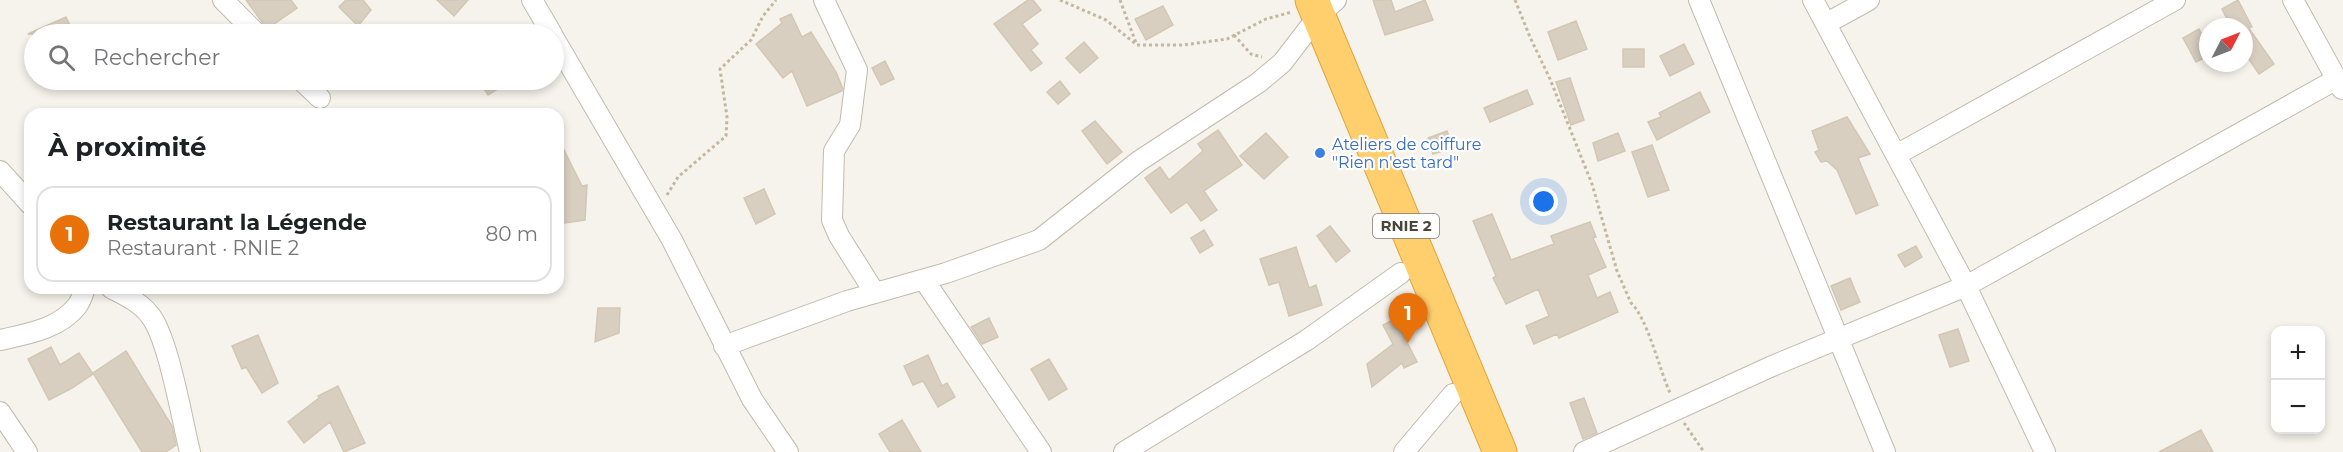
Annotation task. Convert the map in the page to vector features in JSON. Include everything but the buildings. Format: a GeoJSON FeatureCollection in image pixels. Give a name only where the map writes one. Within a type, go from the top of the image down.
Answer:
{"type":"FeatureCollection","features":[{"type":"Feature","properties":{"kind":"highway","name":"RNIE 2"},"geometry":{"type":"LineString","coordinates":[[1310,10],[1401,273],[1477,452]]}},
{"type":"Feature","properties":{"kind":"highway","name":"RNIE 2"},"geometry":{"type":"LineString","coordinates":[[1310,10],[1500,452]]}},
{"type":"Feature","properties":{"kind":"street"},"geometry":{"type":"LineString","coordinates":[[223,0],[247,24]]}},
{"type":"Feature","properties":{"kind":"street"},"geometry":{"type":"LineString","coordinates":[[532,0],[546,24]]}},
{"type":"Feature","properties":{"kind":"street"},"geometry":{"type":"LineString","coordinates":[[824,0],[857,70],[850,125],[834,151],[832,220],[839,236],[875,293]]}},
{"type":"Feature","properties":{"kind":"street"},"geometry":{"type":"LineString","coordinates":[[1699,0],[1885,452]]}},
{"type":"Feature","properties":{"kind":"street"},"geometry":{"type":"LineString","coordinates":[[1813,0],[1966,286],[2045,452]]}},
{"type":"Feature","properties":{"kind":"street"},"geometry":{"type":"LineString","coordinates":[[1827,23],[1869,0]]}},
{"type":"Feature","properties":{"kind":"street"},"geometry":{"type":"LineString","coordinates":[[1896,154],[2175,0]]}},
{"type":"Feature","properties":{"kind":"street"},"geometry":{"type":"LineString","coordinates":[[1584,452],[1770,367],[1966,286],[2340,85],[2293,0]]}},
{"type":"Feature","properties":{"kind":"street"},"geometry":{"type":"LineString","coordinates":[[724,346],[875,293],[924,280],[1039,240],[1139,161],[1222,108],[1282,63],[1310,10]]}},
{"type":"Feature","properties":{"kind":"street"},"geometry":{"type":"LineString","coordinates":[[564,55],[672,240],[752,399],[788,452]]}},
{"type":"Feature","properties":{"kind":"street"},"geometry":{"type":"LineString","coordinates":[[312,90],[320,98]]}},
{"type":"Feature","properties":{"kind":"street"},"geometry":{"type":"LineString","coordinates":[[0,171],[24,197]]}},
{"type":"Feature","properties":{"kind":"street"},"geometry":{"type":"LineString","coordinates":[[1124,452],[1307,340],[1401,273]]}},
{"type":"Feature","properties":{"kind":"street"},"geometry":{"type":"LineString","coordinates":[[924,280],[1041,452]]}},
{"type":"Feature","properties":{"kind":"street"},"geometry":{"type":"LineString","coordinates":[[0,340],[38,332],[65,317],[79,305],[83,294]]}},
{"type":"Feature","properties":{"kind":"street"},"geometry":{"type":"LineString","coordinates":[[122,294],[149,314],[161,333],[190,452]]}},
{"type":"Feature","properties":{"kind":"street"},"geometry":{"type":"LineString","coordinates":[[1404,452],[1453,394]]}},
{"type":"Feature","properties":{"kind":"street"},"geometry":{"type":"LineString","coordinates":[[0,411],[27,452]]}},
{"type":"Feature","properties":{"kind":"path"},"geometry":{"type":"LineString","coordinates":[[656,213],[678,177],[726,136],[727,117],[720,69],[751,40],[763,16],[776,0]]}},
{"type":"Feature","properties":{"kind":"path"},"geometry":{"type":"LineString","coordinates":[[1063,0],[1106,20],[1137,45],[1183,45],[1227,39],[1266,19],[1310,10]]}},
{"type":"Feature","properties":{"kind":"path"},"geometry":{"type":"LineString","coordinates":[[1120,0],[1137,45]]}},
{"type":"Feature","properties":{"kind":"path"},"geometry":{"type":"LineString","coordinates":[[1515,0],[1551,79],[1592,184],[1617,271],[1631,303],[1636,307],[1646,326],[1660,370],[1677,410],[1704,452]]}},
{"type":"Feature","properties":{"kind":"path"},"geometry":{"type":"LineString","coordinates":[[1234,35],[1251,54],[1282,63]]}},
{"type":"Feature","properties":{"kind":"place","name":"Ateliers de coiffure \"Rien n'est tard\""},"geometry":{"type":"Point","coordinates":[1320,153]}},
{"type":"Feature","properties":{"kind":"place","name":"Restaurant la Légende"},"geometry":{"type":"Point","coordinates":[1408,343]}}]}
